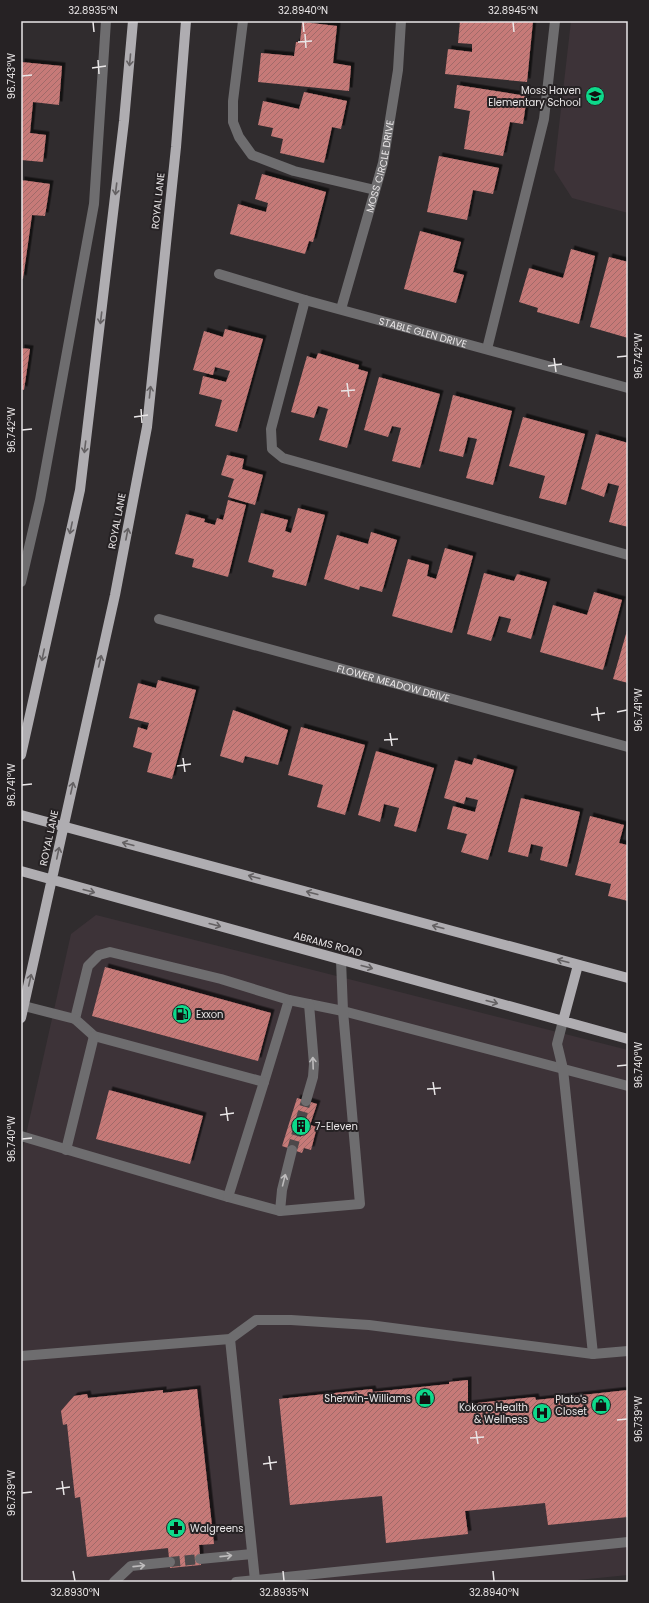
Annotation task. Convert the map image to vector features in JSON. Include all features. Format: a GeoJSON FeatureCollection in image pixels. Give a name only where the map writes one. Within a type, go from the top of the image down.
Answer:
{"type":"FeatureCollection","features":[{"type":"Feature","properties":{"kind":"main road"},"geometry":{"type":"LineString","coordinates":[[21,755],[80,490],[124,121],[134,21]]}},
{"type":"Feature","properties":{"kind":"main road","name":"ROYAL LANE"},"geometry":{"type":"LineString","coordinates":[[21,1018],[115,595],[147,427],[176,147],[186,21]]}},
{"type":"Feature","properties":{"kind":"main road"},"geometry":{"type":"LineString","coordinates":[[21,815],[628,978]]}},
{"type":"Feature","properties":{"kind":"main road","name":"ABRAMS ROAD"},"geometry":{"type":"LineString","coordinates":[[21,871],[628,1039]]}},
{"type":"Feature","properties":{"kind":"main road"},"geometry":{"type":"LineString","coordinates":[[563,1021],[578,964]]}},
{"type":"Feature","properties":{"kind":"street"},"geometry":{"type":"LineString","coordinates":[[21,582],[40,500],[94,204],[106,21]]}},
{"type":"Feature","properties":{"kind":"street"},"geometry":{"type":"LineString","coordinates":[[243,21],[233,101],[233,122],[239,137],[252,155],[294,171],[375,190]]}},
{"type":"Feature","properties":{"kind":"street","name":"MOSS CIRCLE DRIVE"},"geometry":{"type":"LineString","coordinates":[[341,309],[382,163],[398,70],[401,21]]}},
{"type":"Feature","properties":{"kind":"street"},"geometry":{"type":"LineString","coordinates":[[487,349],[544,119],[555,21]]}},
{"type":"Feature","properties":{"kind":"street","name":"STABLE GLEN DRIVE"},"geometry":{"type":"LineString","coordinates":[[219,274],[305,300],[628,388]]}},
{"type":"Feature","properties":{"kind":"street"},"geometry":{"type":"LineString","coordinates":[[305,300],[271,429],[272,449],[283,458],[628,555]]}},
{"type":"Feature","properties":{"kind":"street","name":"FLOWER MEADOW DRIVE"},"geometry":{"type":"LineString","coordinates":[[159,620],[628,747]]}},
{"type":"Feature","properties":{"kind":"street"},"geometry":{"type":"LineString","coordinates":[[75,1018],[88,966],[99,955],[110,952],[221,979],[289,1000],[343,1011],[628,1086]]}},
{"type":"Feature","properties":{"kind":"street"},"geometry":{"type":"LineString","coordinates":[[21,1136],[228,1197],[280,1210],[360,1204],[343,1011],[341,960]]}},
{"type":"Feature","properties":{"kind":"street"},"geometry":{"type":"LineString","coordinates":[[228,1197],[289,1000]]}},
{"type":"Feature","properties":{"kind":"street"},"geometry":{"type":"LineString","coordinates":[[306,1101],[313,1077],[314,1064],[308,1004]]}},
{"type":"Feature","properties":{"kind":"street"},"geometry":{"type":"LineString","coordinates":[[24,1006],[75,1018],[94,1036],[264,1082]]}},
{"type":"Feature","properties":{"kind":"street"},"geometry":{"type":"LineString","coordinates":[[563,1021],[557,1044],[563,1069],[593,1354]]}},
{"type":"Feature","properties":{"kind":"street"},"geometry":{"type":"LineString","coordinates":[[66,1150],[94,1036]]}},
{"type":"Feature","properties":{"kind":"street"},"geometry":{"type":"LineString","coordinates":[[280,1210],[282,1190],[292,1150]]}},
{"type":"Feature","properties":{"kind":"street"},"geometry":{"type":"LineString","coordinates":[[21,1356],[230,1339],[256,1320],[291,1320],[368,1325],[593,1354],[628,1351]]}},
{"type":"Feature","properties":{"kind":"street"},"geometry":{"type":"LineString","coordinates":[[230,1339],[255,1580]]}},
{"type":"Feature","properties":{"kind":"street"},"geometry":{"type":"LineString","coordinates":[[236,1582],[628,1542]]}},
{"type":"Feature","properties":{"kind":"street"},"geometry":{"type":"LineString","coordinates":[[200,1559],[252,1554]]}},
{"type":"Feature","properties":{"kind":"street"},"geometry":{"type":"LineString","coordinates":[[114,1582],[131,1566],[170,1562]]}},
{"type":"Feature","properties":{"kind":"shaded area","name":"Moss Haven Elementary School"},"geometry":{"type":"Polygon","coordinates":[[[571,21],[628,21],[628,213],[572,198],[554,170],[571,21]]]}},
{"type":"Feature","properties":{"kind":"shaded area"},"geometry":{"type":"Polygon","coordinates":[[[96,915],[628,1050],[628,1575],[558,1582],[21,1582],[21,1157],[71,934],[96,915]]]}},
{"type":"Feature","properties":{"kind":"building"},"geometry":{"type":"Polygon","coordinates":[[[460,21],[533,21],[527,82],[445,74],[448,49],[472,52],[472,44],[458,43],[460,21]]]}},
{"type":"Feature","properties":{"kind":"building"},"geometry":{"type":"Polygon","coordinates":[[[302,22],[337,26],[333,63],[351,66],[349,91],[258,82],[261,53],[294,56],[296,42],[300,42],[302,22]]]}},
{"type":"Feature","properties":{"kind":"building"},"geometry":{"type":"Polygon","coordinates":[[[21,62],[62,66],[59,105],[33,102],[30,133],[46,135],[43,162],[21,160],[21,62]]]}},
{"type":"Feature","properties":{"kind":"building"},"geometry":{"type":"Polygon","coordinates":[[[457,85],[527,96],[523,124],[510,122],[503,156],[464,149],[470,111],[454,108],[457,85]]]}},
{"type":"Feature","properties":{"kind":"building"},"geometry":{"type":"Polygon","coordinates":[[[304,92],[347,101],[341,129],[332,127],[324,163],[280,153],[283,139],[271,136],[273,128],[258,125],[263,101],[299,109],[304,92]]]}},
{"type":"Feature","properties":{"kind":"building"},"geometry":{"type":"Polygon","coordinates":[[[439,156],[499,168],[493,194],[473,190],[467,220],[427,212],[439,156]]]}},
{"type":"Feature","properties":{"kind":"building"},"geometry":{"type":"Polygon","coordinates":[[[262,174],[326,192],[313,242],[309,241],[305,254],[230,234],[238,204],[266,212],[268,203],[255,199],[262,174]]]}},
{"type":"Feature","properties":{"kind":"building"},"geometry":{"type":"Polygon","coordinates":[[[21,180],[50,184],[45,216],[32,215],[23,279],[21,278],[21,180]]]}},
{"type":"Feature","properties":{"kind":"building"},"geometry":{"type":"Polygon","coordinates":[[[420,231],[461,242],[453,272],[464,275],[456,303],[404,289],[420,231]]]}},
{"type":"Feature","properties":{"kind":"building"},"geometry":{"type":"Polygon","coordinates":[[[571,249],[595,256],[579,324],[537,312],[538,308],[519,302],[529,268],[563,278],[571,249]]]}},
{"type":"Feature","properties":{"kind":"building"},"geometry":{"type":"Polygon","coordinates":[[[609,257],[628,262],[628,338],[590,327],[609,257]]]}},
{"type":"Feature","properties":{"kind":"building"},"geometry":{"type":"Polygon","coordinates":[[[225,329],[263,339],[237,432],[215,426],[222,400],[199,394],[203,376],[226,382],[230,371],[215,367],[213,375],[193,370],[204,331],[223,337],[225,329]]]}},
{"type":"Feature","properties":{"kind":"building"},"geometry":{"type":"Polygon","coordinates":[[[21,348],[30,349],[24,390],[21,389],[21,348]]]}},
{"type":"Feature","properties":{"kind":"building"},"geometry":{"type":"Polygon","coordinates":[[[318,353],[359,365],[358,369],[368,372],[347,448],[319,440],[328,409],[318,406],[314,418],[291,412],[307,356],[316,359],[318,353]]]}},
{"type":"Feature","properties":{"kind":"building"},"geometry":{"type":"Polygon","coordinates":[[[379,377],[440,394],[420,468],[392,461],[401,428],[392,426],[388,437],[364,430],[379,377]]]}},
{"type":"Feature","properties":{"kind":"building"},"geometry":{"type":"Polygon","coordinates":[[[453,395],[512,411],[493,485],[466,478],[477,439],[468,437],[463,457],[439,451],[453,395]]]}},
{"type":"Feature","properties":{"kind":"building"},"geometry":{"type":"Polygon","coordinates":[[[523,417],[585,434],[566,505],[539,498],[545,476],[509,466],[523,417]]]}},
{"type":"Feature","properties":{"kind":"building"},"geometry":{"type":"Polygon","coordinates":[[[596,434],[628,443],[628,527],[609,522],[619,486],[608,483],[604,497],[581,489],[596,434]]]}},
{"type":"Feature","properties":{"kind":"building"},"geometry":{"type":"Polygon","coordinates":[[[227,455],[244,459],[242,469],[263,475],[255,505],[228,497],[234,479],[221,475],[227,455]]]}},
{"type":"Feature","properties":{"kind":"building"},"geometry":{"type":"Polygon","coordinates":[[[228,500],[246,505],[228,577],[192,567],[194,559],[175,554],[186,514],[205,519],[204,522],[215,525],[217,518],[223,520],[228,500]]]}},
{"type":"Feature","properties":{"kind":"building"},"geometry":{"type":"Polygon","coordinates":[[[298,508],[325,515],[306,586],[272,577],[274,570],[248,562],[261,513],[288,520],[285,531],[291,533],[298,508]]]}},
{"type":"Feature","properties":{"kind":"building"},"geometry":{"type":"Polygon","coordinates":[[[371,532],[397,540],[382,592],[360,586],[359,590],[324,579],[337,535],[368,544],[371,532]]]}},
{"type":"Feature","properties":{"kind":"building"},"geometry":{"type":"Polygon","coordinates":[[[445,548],[473,556],[452,633],[392,616],[408,559],[429,565],[427,576],[436,579],[445,548]]]}},
{"type":"Feature","properties":{"kind":"building"},"geometry":{"type":"Polygon","coordinates":[[[484,573],[514,581],[517,574],[547,582],[531,639],[507,632],[511,619],[499,616],[491,641],[467,634],[484,573]]]}},
{"type":"Feature","properties":{"kind":"building"},"geometry":{"type":"Polygon","coordinates":[[[594,592],[622,600],[603,670],[540,652],[553,605],[587,615],[594,592]]]}},
{"type":"Feature","properties":{"kind":"building"},"geometry":{"type":"Polygon","coordinates":[[[628,627],[628,683],[613,679],[628,627]]]}},
{"type":"Feature","properties":{"kind":"building"},"geometry":{"type":"Polygon","coordinates":[[[158,680],[196,690],[172,779],[147,772],[152,753],[133,747],[138,727],[147,730],[149,723],[129,718],[138,683],[156,688],[158,680]]]}},
{"type":"Feature","properties":{"kind":"building"},"geometry":{"type":"Polygon","coordinates":[[[233,710],[288,730],[278,765],[245,756],[243,763],[220,756],[233,710]]]}},
{"type":"Feature","properties":{"kind":"building"},"geometry":{"type":"Polygon","coordinates":[[[301,727],[365,745],[345,815],[317,807],[323,785],[288,775],[301,727]]]}},
{"type":"Feature","properties":{"kind":"building"},"geometry":{"type":"Polygon","coordinates":[[[376,751],[434,768],[416,832],[394,826],[399,808],[384,804],[380,822],[358,815],[376,751]]]}},
{"type":"Feature","properties":{"kind":"building"},"geometry":{"type":"Polygon","coordinates":[[[474,758],[514,770],[488,860],[461,852],[467,834],[447,829],[453,806],[475,812],[478,800],[466,797],[464,804],[444,798],[455,760],[472,765],[474,758]]]}},
{"type":"Feature","properties":{"kind":"building"},"geometry":{"type":"Polygon","coordinates":[[[521,798],[580,812],[567,867],[540,860],[543,847],[531,844],[528,857],[508,852],[521,798]]]}},
{"type":"Feature","properties":{"kind":"building"},"geometry":{"type":"Polygon","coordinates":[[[590,816],[624,825],[619,843],[627,845],[628,842],[628,901],[608,896],[611,884],[575,875],[590,816]]]}},
{"type":"Feature","properties":{"kind":"building","name":"Exxon"},"geometry":{"type":"Polygon","coordinates":[[[105,967],[271,1013],[258,1061],[92,1016],[105,967]]]}},
{"type":"Feature","properties":{"kind":"building"},"geometry":{"type":"Polygon","coordinates":[[[109,1090],[203,1116],[190,1164],[96,1139],[109,1090]]]}},
{"type":"Feature","properties":{"kind":"building","name":"7-Eleven"},"geometry":{"type":"Polygon","coordinates":[[[297,1098],[317,1104],[310,1125],[317,1127],[311,1150],[304,1148],[302,1153],[282,1146],[297,1098]]]}},
{"type":"Feature","properties":{"kind":"building"},"geometry":{"type":"Polygon","coordinates":[[[468,1380],[468,1404],[535,1397],[536,1400],[628,1390],[628,1517],[548,1525],[545,1503],[465,1511],[468,1534],[386,1543],[382,1496],[290,1505],[279,1399],[372,1389],[373,1392],[449,1384],[449,1382],[468,1380]]]}},
{"type":"Feature","properties":{"kind":"building","name":"Walgreens"},"geometry":{"type":"Polygon","coordinates":[[[197,1389],[214,1544],[199,1545],[201,1565],[170,1568],[168,1548],[87,1557],[80,1497],[75,1498],[67,1424],[63,1425],[61,1411],[74,1396],[87,1394],[88,1398],[163,1390],[163,1393],[197,1389]]]}},
{"type":"Feature","properties":{"kind":"tunnel"},"geometry":{"type":"LineString","coordinates":[[292,1150],[306,1101]]}},
{"type":"Feature","properties":{"kind":"tunnel"},"geometry":{"type":"LineString","coordinates":[[170,1562],[200,1559]]}},
{"type":"Feature","properties":{"kind":"place","name":"Moss Haven Elementary School"},"geometry":{"type":"Point","coordinates":[595,96]}},
{"type":"Feature","properties":{"kind":"place","name":"Exxon"},"geometry":{"type":"Point","coordinates":[182,1014]}},
{"type":"Feature","properties":{"kind":"place","name":"7-Eleven"},"geometry":{"type":"Point","coordinates":[301,1126]}},
{"type":"Feature","properties":{"kind":"place","name":"Sherwin-Williams"},"geometry":{"type":"Point","coordinates":[425,1398]}},
{"type":"Feature","properties":{"kind":"place","name":"Plato's Closet"},"geometry":{"type":"Point","coordinates":[601,1405]}},
{"type":"Feature","properties":{"kind":"place","name":"Kokoro Health & Wellness"},"geometry":{"type":"Point","coordinates":[542,1413]}},
{"type":"Feature","properties":{"kind":"place","name":"Walgreens"},"geometry":{"type":"Point","coordinates":[176,1528]}}]}
